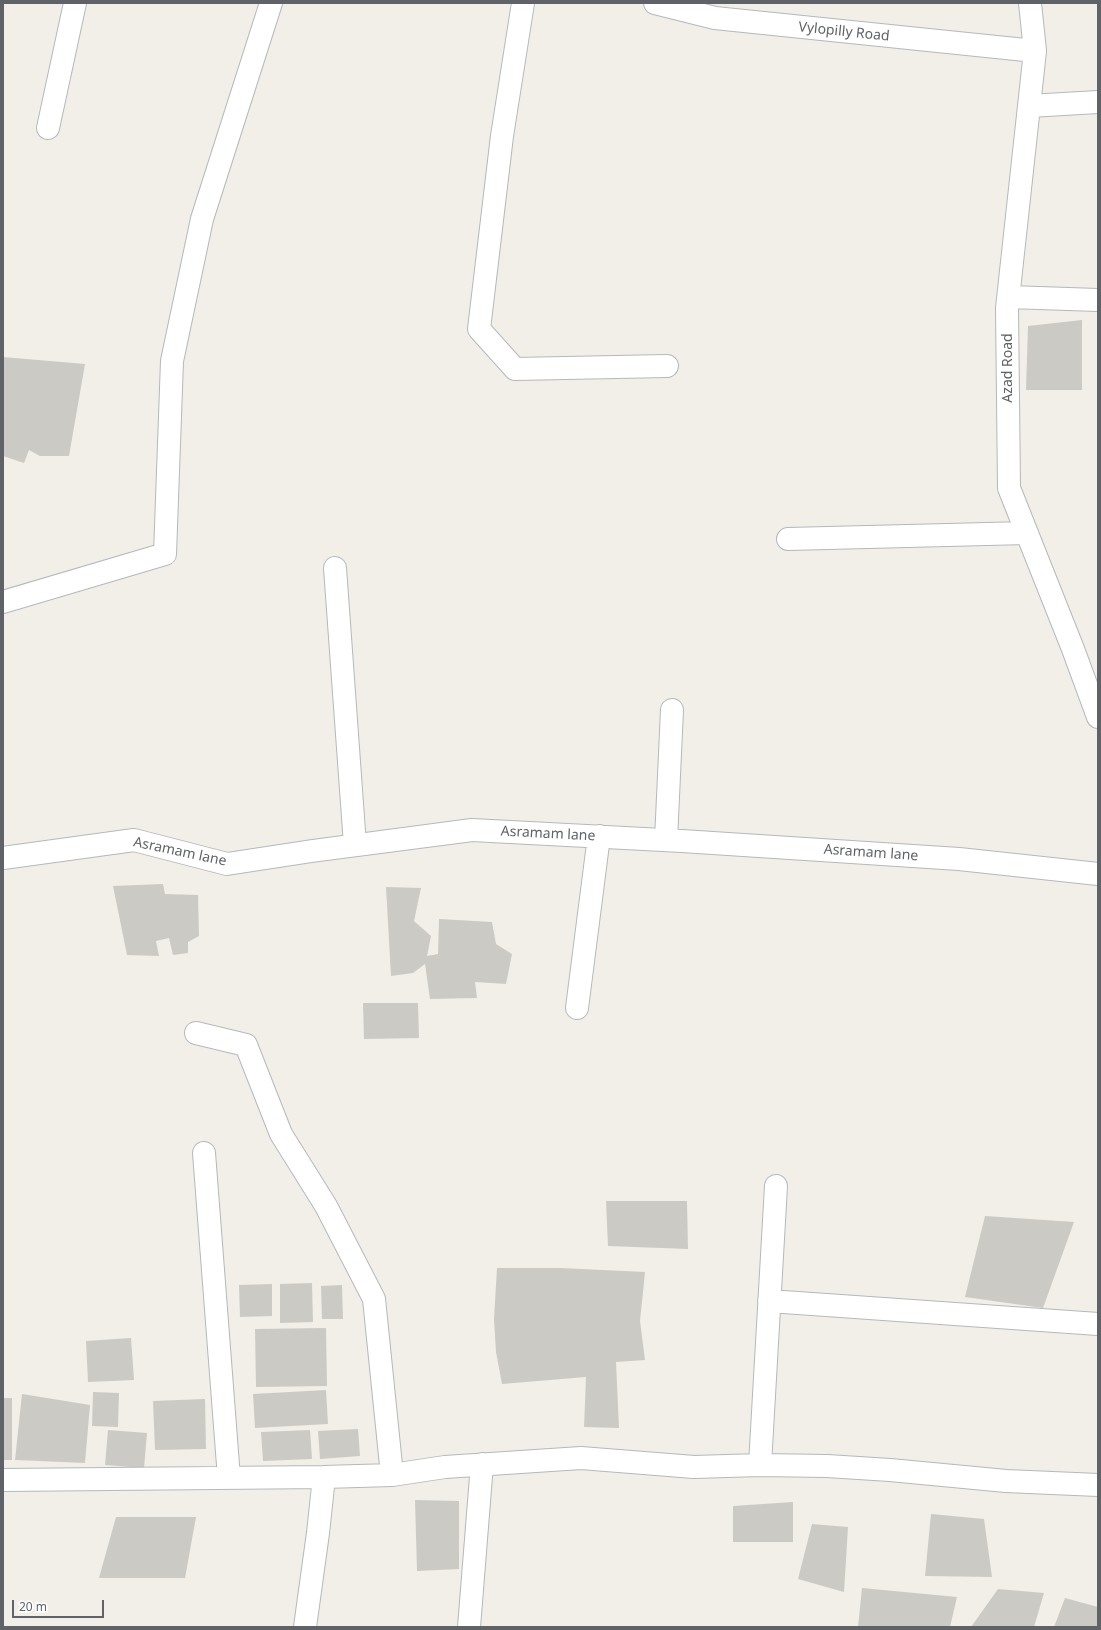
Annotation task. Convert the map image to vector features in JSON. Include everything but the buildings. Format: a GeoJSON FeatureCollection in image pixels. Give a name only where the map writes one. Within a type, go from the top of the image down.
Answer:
{"type":"FeatureCollection","features":[{"type":"Feature","properties":{"kind":"street"},"geometry":{"type":"LineString","coordinates":[[48,128],[75,3]]}},
{"type":"Feature","properties":{"kind":"street"},"geometry":{"type":"LineString","coordinates":[[3,602],[165,554],[172,360],[202,219],[271,3]]}},
{"type":"Feature","properties":{"kind":"street"},"geometry":{"type":"LineString","coordinates":[[523,3],[502,136],[479,330],[515,369],[667,366]]}},
{"type":"Feature","properties":{"kind":"street","name":"Vylopilly Road"},"geometry":{"type":"LineString","coordinates":[[655,3],[715,18],[1036,51]]}},
{"type":"Feature","properties":{"kind":"street","name":"Azad Road"},"geometry":{"type":"LineString","coordinates":[[1030,3],[1036,51],[1007,308],[1009,488],[1073,649],[1098,717]]}},
{"type":"Feature","properties":{"kind":"street"},"geometry":{"type":"LineString","coordinates":[[1029,106],[1098,102]]}},
{"type":"Feature","properties":{"kind":"street"},"geometry":{"type":"LineString","coordinates":[[1008,297],[1098,300]]}},
{"type":"Feature","properties":{"kind":"street"},"geometry":{"type":"LineString","coordinates":[[788,539],[1027,533]]}},
{"type":"Feature","properties":{"kind":"street"},"geometry":{"type":"LineString","coordinates":[[335,568],[356,845]]}},
{"type":"Feature","properties":{"kind":"street"},"geometry":{"type":"LineString","coordinates":[[666,840],[672,710]]}},
{"type":"Feature","properties":{"kind":"street","name":"Asramam lane"},"geometry":{"type":"LineString","coordinates":[[3,858],[134,840],[227,864],[472,830],[599,836],[959,859],[1098,874]]}},
{"type":"Feature","properties":{"kind":"street"},"geometry":{"type":"LineString","coordinates":[[577,1008],[599,836]]}},
{"type":"Feature","properties":{"kind":"street"},"geometry":{"type":"LineString","coordinates":[[196,1033],[246,1045],[281,1134],[326,1206],[374,1299],[392,1475]]}},
{"type":"Feature","properties":{"kind":"street"},"geometry":{"type":"LineString","coordinates":[[204,1153],[229,1478]]}},
{"type":"Feature","properties":{"kind":"street"},"geometry":{"type":"LineString","coordinates":[[760,1465],[776,1186]]}},
{"type":"Feature","properties":{"kind":"street"},"geometry":{"type":"LineString","coordinates":[[769,1301],[1098,1324]]}},
{"type":"Feature","properties":{"kind":"street"},"geometry":{"type":"LineString","coordinates":[[3,1480],[392,1475],[445,1467],[581,1458],[694,1467],[760,1465],[827,1466],[1006,1480],[1098,1485]]}},
{"type":"Feature","properties":{"kind":"street"},"geometry":{"type":"LineString","coordinates":[[469,1627],[482,1464]]}},
{"type":"Feature","properties":{"kind":"street"},"geometry":{"type":"LineString","coordinates":[[304,1627],[318,1533],[324,1477]]}}]}
